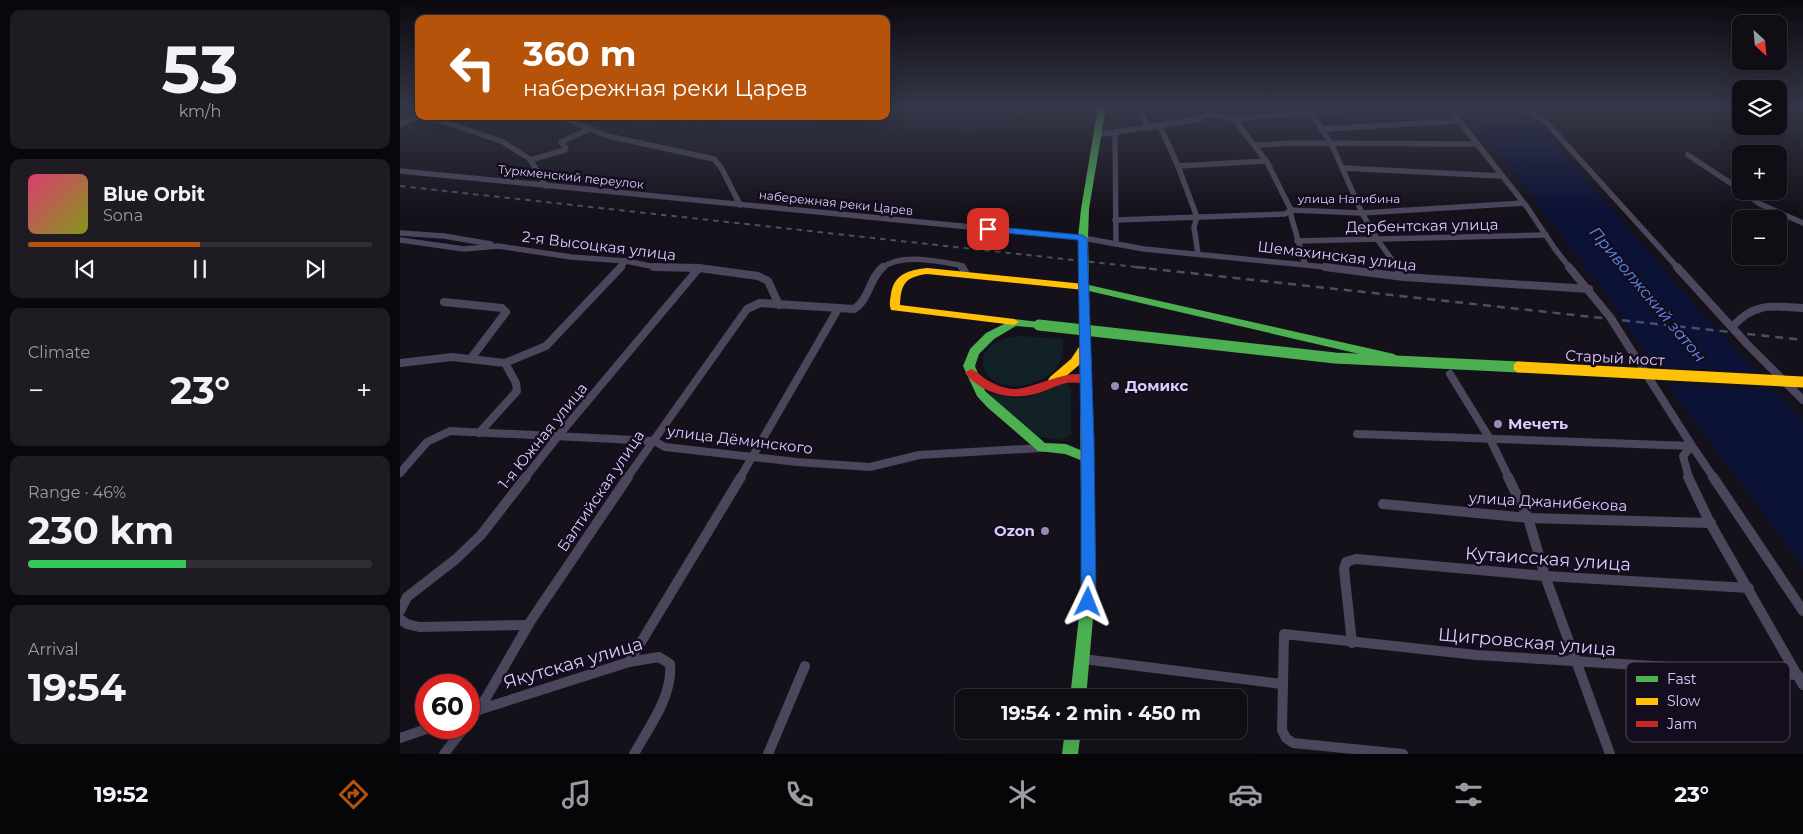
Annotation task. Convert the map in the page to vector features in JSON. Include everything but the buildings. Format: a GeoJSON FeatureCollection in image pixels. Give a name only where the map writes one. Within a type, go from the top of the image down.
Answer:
{"type":"FeatureCollection","features":[{"type":"Feature","properties":{"kind":"main road"},"geometry":{"type":"LineString","coordinates":[[1079,689],[1089,584],[1088,458],[1082,238],[1096,142]]}},
{"type":"Feature","properties":{"kind":"main road"},"geometry":{"type":"LineString","coordinates":[[928,271],[1084,287],[1426,364],[1270,352],[895,308],[895,287],[901,278],[907,274],[928,271]]}},
{"type":"Feature","properties":{"kind":"main road"},"geometry":{"type":"LineString","coordinates":[[1014,322],[981,343],[971,359],[971,373],[981,393],[1042,448],[1066,449],[1088,458]]}},
{"type":"Feature","properties":{"kind":"main road"},"geometry":{"type":"LineString","coordinates":[[971,373],[984,385],[1005,393],[1016,394],[1038,390],[1069,368],[1085,347]]}},
{"type":"Feature","properties":{"kind":"main road","name":"Старый мост"},"geometry":{"type":"LineString","coordinates":[[1426,364],[1803,382]]}},
{"type":"Feature","properties":{"kind":"main road"},"geometry":{"type":"LineString","coordinates":[[1054,380],[1068,377],[1086,380]]}},
{"type":"Feature","properties":{"kind":"main road"},"geometry":{"type":"LineString","coordinates":[[1070,754],[1072,739]]}},
{"type":"Feature","properties":{"kind":"street"},"geometry":{"type":"LineString","coordinates":[[503,142],[530,160],[546,186]]}},
{"type":"Feature","properties":{"kind":"street"},"geometry":{"type":"LineString","coordinates":[[530,160],[565,150],[566,148],[561,142]]}},
{"type":"Feature","properties":{"kind":"street","name":"набережная реки Царев"},"geometry":{"type":"LineString","coordinates":[[637,142],[714,159],[722,168],[740,204],[1082,238]]}},
{"type":"Feature","properties":{"kind":"street"},"geometry":{"type":"LineString","coordinates":[[1115,142],[1116,244]]}},
{"type":"Feature","properties":{"kind":"street"},"geometry":{"type":"LineString","coordinates":[[1167,142],[1197,217],[1194,227],[1198,254]]}},
{"type":"Feature","properties":{"kind":"street"},"geometry":{"type":"LineString","coordinates":[[1254,142],[1276,175],[1291,210],[1297,241],[1305,264]]}},
{"type":"Feature","properties":{"kind":"street"},"geometry":{"type":"LineString","coordinates":[[1564,142],[1733,326],[1747,344],[1803,400]]}},
{"type":"Feature","properties":{"kind":"street"},"geometry":{"type":"LineString","coordinates":[[1256,145],[1331,143],[1478,144],[1524,204],[1555,249],[1610,316],[1692,446],[1803,611]]}},
{"type":"Feature","properties":{"kind":"street"},"geometry":{"type":"LineString","coordinates":[[1331,143],[1362,213],[1377,239],[1404,278]]}},
{"type":"Feature","properties":{"kind":"street"},"geometry":{"type":"LineString","coordinates":[[1688,156],[1710,168],[1732,184]]}},
{"type":"Feature","properties":{"kind":"street"},"geometry":{"type":"LineString","coordinates":[[1178,166],[1266,162]]}},
{"type":"Feature","properties":{"kind":"street"},"geometry":{"type":"LineString","coordinates":[[1343,168],[1502,176]]}},
{"type":"Feature","properties":{"kind":"street","name":"Туркменский переулок"},"geometry":{"type":"LineString","coordinates":[[400,171],[740,204]]}},
{"type":"Feature","properties":{"kind":"street"},"geometry":{"type":"LineString","coordinates":[[1754,200],[1803,223]]}},
{"type":"Feature","properties":{"kind":"street","name":"улица Нагибина"},"geometry":{"type":"LineString","coordinates":[[1115,220],[1285,214],[1291,210],[1362,213],[1524,204]]}},
{"type":"Feature","properties":{"kind":"street","name":"Дербентская улица"},"geometry":{"type":"LineString","coordinates":[[1297,241],[1546,235]]}},
{"type":"Feature","properties":{"kind":"street"},"geometry":{"type":"LineString","coordinates":[[400,238],[444,236],[498,246]]}},
{"type":"Feature","properties":{"kind":"street","name":"2-я Высоцкая улица"},"geometry":{"type":"LineString","coordinates":[[400,238],[464,249],[498,246],[571,257],[626,261],[661,268],[699,268],[764,278],[768,281],[779,305]]}},
{"type":"Feature","properties":{"kind":"street","name":"Шемахинская улица"},"geometry":{"type":"LineString","coordinates":[[1082,238],[1144,249],[1305,264],[1404,278],[1589,289]]}},
{"type":"Feature","properties":{"kind":"street"},"geometry":{"type":"LineString","coordinates":[[400,363],[439,356],[472,356],[505,363],[546,346],[626,261]]}},
{"type":"Feature","properties":{"kind":"street","name":"Балтийская улица"},"geometry":{"type":"LineString","coordinates":[[480,710],[528,625],[747,309],[760,304],[850,310],[860,306],[879,270],[888,265],[914,261],[957,264],[962,267],[966,274]]}},
{"type":"Feature","properties":{"kind":"street","name":"1-я Южная улица"},"geometry":{"type":"LineString","coordinates":[[400,611],[407,597],[456,560],[481,535],[559,435],[699,268]]}},
{"type":"Feature","properties":{"kind":"street"},"geometry":{"type":"LineString","coordinates":[[444,302],[502,308],[506,312],[472,356]]}},
{"type":"Feature","properties":{"kind":"street"},"geometry":{"type":"LineString","coordinates":[[1733,326],[1742,315],[1757,308],[1803,308]]}},
{"type":"Feature","properties":{"kind":"street"},"geometry":{"type":"LineString","coordinates":[[629,662],[753,456],[838,309]]}},
{"type":"Feature","properties":{"kind":"street"},"geometry":{"type":"LineString","coordinates":[[479,433],[517,390],[516,383],[505,363]]}},
{"type":"Feature","properties":{"kind":"street"},"geometry":{"type":"LineString","coordinates":[[1450,374],[1484,433],[1490,440],[1528,518],[1575,663],[1610,754]]}},
{"type":"Feature","properties":{"kind":"street","name":"улица Дёминского"},"geometry":{"type":"LineString","coordinates":[[400,473],[423,444],[435,435],[450,431],[654,441],[665,447],[797,462],[870,467],[919,455],[1042,448]]}},
{"type":"Feature","properties":{"kind":"street"},"geometry":{"type":"LineString","coordinates":[[1357,434],[1692,446]]}},
{"type":"Feature","properties":{"kind":"street"},"geometry":{"type":"LineString","coordinates":[[1692,446],[1683,456],[1684,464],[1711,523],[1803,685]]}},
{"type":"Feature","properties":{"kind":"street","name":"улица Джанибекова"},"geometry":{"type":"LineString","coordinates":[[1383,504],[1528,518],[1711,523]]}},
{"type":"Feature","properties":{"kind":"street","name":"Кутаисская улица"},"geometry":{"type":"LineString","coordinates":[[1352,643],[1344,569],[1346,562],[1356,559],[1546,576],[1749,588]]}},
{"type":"Feature","properties":{"kind":"street"},"geometry":{"type":"LineString","coordinates":[[400,619],[407,624],[419,627],[528,625]]}},
{"type":"Feature","properties":{"kind":"street","name":"Щигровская улица"},"geometry":{"type":"LineString","coordinates":[[1282,684],[1284,634],[1352,643],[1626,666]]}},
{"type":"Feature","properties":{"kind":"street","name":"Якутская улица"},"geometry":{"type":"LineString","coordinates":[[480,710],[629,662],[659,657],[668,661],[671,670],[671,681],[667,693],[634,754]]}},
{"type":"Feature","properties":{"kind":"street"},"geometry":{"type":"LineString","coordinates":[[1083,659],[1282,684],[1282,730],[1286,738],[1293,743],[1403,754]]}},
{"type":"Feature","properties":{"kind":"street"},"geometry":{"type":"LineString","coordinates":[[768,754],[805,666]]}},
{"type":"Feature","properties":{"kind":"street","name":"Щигровская улица"},"geometry":{"type":"LineString","coordinates":[[1790,675],[1798,675]]}},
{"type":"Feature","properties":{"kind":"street"},"geometry":{"type":"LineString","coordinates":[[400,738],[415,733]]}},
{"type":"Feature","properties":{"kind":"street"},"geometry":{"type":"LineString","coordinates":[[444,754],[456,739]]}},
{"type":"Feature","properties":{"kind":"shaded area"},"geometry":{"type":"Polygon","coordinates":[[[1020,336],[1063,339],[1062,358],[1056,368],[1036,382],[1010,386],[999,383],[989,376],[983,366],[985,353],[1000,340],[1020,336]]]}},
{"type":"Feature","properties":{"kind":"shaded area"},"geometry":{"type":"Polygon","coordinates":[[[1065,383],[1071,387],[1071,435],[1060,440],[1038,437],[989,395],[992,393],[1016,398],[1029,397],[1065,383]]]}},
{"type":"Feature","properties":{"kind":"water","name":"Приволжский затон"},"geometry":{"type":"Polygon","coordinates":[[[1490,142],[1554,142],[1710,323],[1803,420],[1803,566],[1673,392],[1625,324],[1624,318],[1490,142]]]}},
{"type":"Feature","properties":{"kind":"pier"},"geometry":{"type":"Polygon","coordinates":[[[1653,367],[1760,372],[1777,390],[1665,384],[1653,367]]]}},
{"type":"Feature","properties":{"kind":"railway"},"geometry":{"type":"LineString","coordinates":[[400,186],[1146,268]]}},
{"type":"Feature","properties":{"kind":"railway"},"geometry":{"type":"LineString","coordinates":[[1135,267],[1803,340]]}},
{"type":"Feature","properties":{"kind":"traffic: fast"},"geometry":{"type":"LineString","coordinates":[[1086,380],[1083,238],[1085,209],[1096,142]]}},
{"type":"Feature","properties":{"kind":"traffic: fast"},"geometry":{"type":"LineString","coordinates":[[1084,287],[1394,358]]}},
{"type":"Feature","properties":{"kind":"traffic: fast"},"geometry":{"type":"LineString","coordinates":[[1039,325],[1014,322],[990,336],[974,352],[969,366],[971,373],[981,393],[991,404],[1042,448],[1066,449],[1088,458]]}},
{"type":"Feature","properties":{"kind":"traffic: fast"},"geometry":{"type":"LineString","coordinates":[[1039,325],[1335,358],[1519,367]]}},
{"type":"Feature","properties":{"kind":"traffic: fast"},"geometry":{"type":"LineString","coordinates":[[1079,689],[1087,607]]}},
{"type":"Feature","properties":{"kind":"traffic: fast"},"geometry":{"type":"LineString","coordinates":[[1070,754],[1072,739]]}},
{"type":"Feature","properties":{"kind":"traffic: slow"},"geometry":{"type":"LineString","coordinates":[[1014,322],[895,308],[898,285],[901,280],[910,274],[927,271],[1084,287]]}},
{"type":"Feature","properties":{"kind":"traffic: slow"},"geometry":{"type":"LineString","coordinates":[[1054,380],[1075,362],[1085,347]]}},
{"type":"Feature","properties":{"kind":"traffic: slow"},"geometry":{"type":"LineString","coordinates":[[1519,367],[1803,382]]}},
{"type":"Feature","properties":{"kind":"traffic: slow"},"geometry":{"type":"LineString","coordinates":[[1086,397],[1089,585],[1087,607]]}},
{"type":"Feature","properties":{"kind":"traffic: jam"},"geometry":{"type":"LineString","coordinates":[[971,373],[986,384],[1011,393],[1029,392],[1066,378],[1078,378],[1086,380],[1086,397]]}},
{"type":"Feature","properties":{"kind":"place","name":"Домикс"},"geometry":{"type":"Point","coordinates":[1115,386]}},
{"type":"Feature","properties":{"kind":"place","name":"Мечеть"},"geometry":{"type":"Point","coordinates":[1498,424]}},
{"type":"Feature","properties":{"kind":"place","name":"Ozon"},"geometry":{"type":"Point","coordinates":[1045,531]}},
{"type":"Feature","properties":{"kind":"route"},"geometry":{"type":"LineString","coordinates":[[988,229],[1082,238],[1088,440],[1088,602]]}}]}
